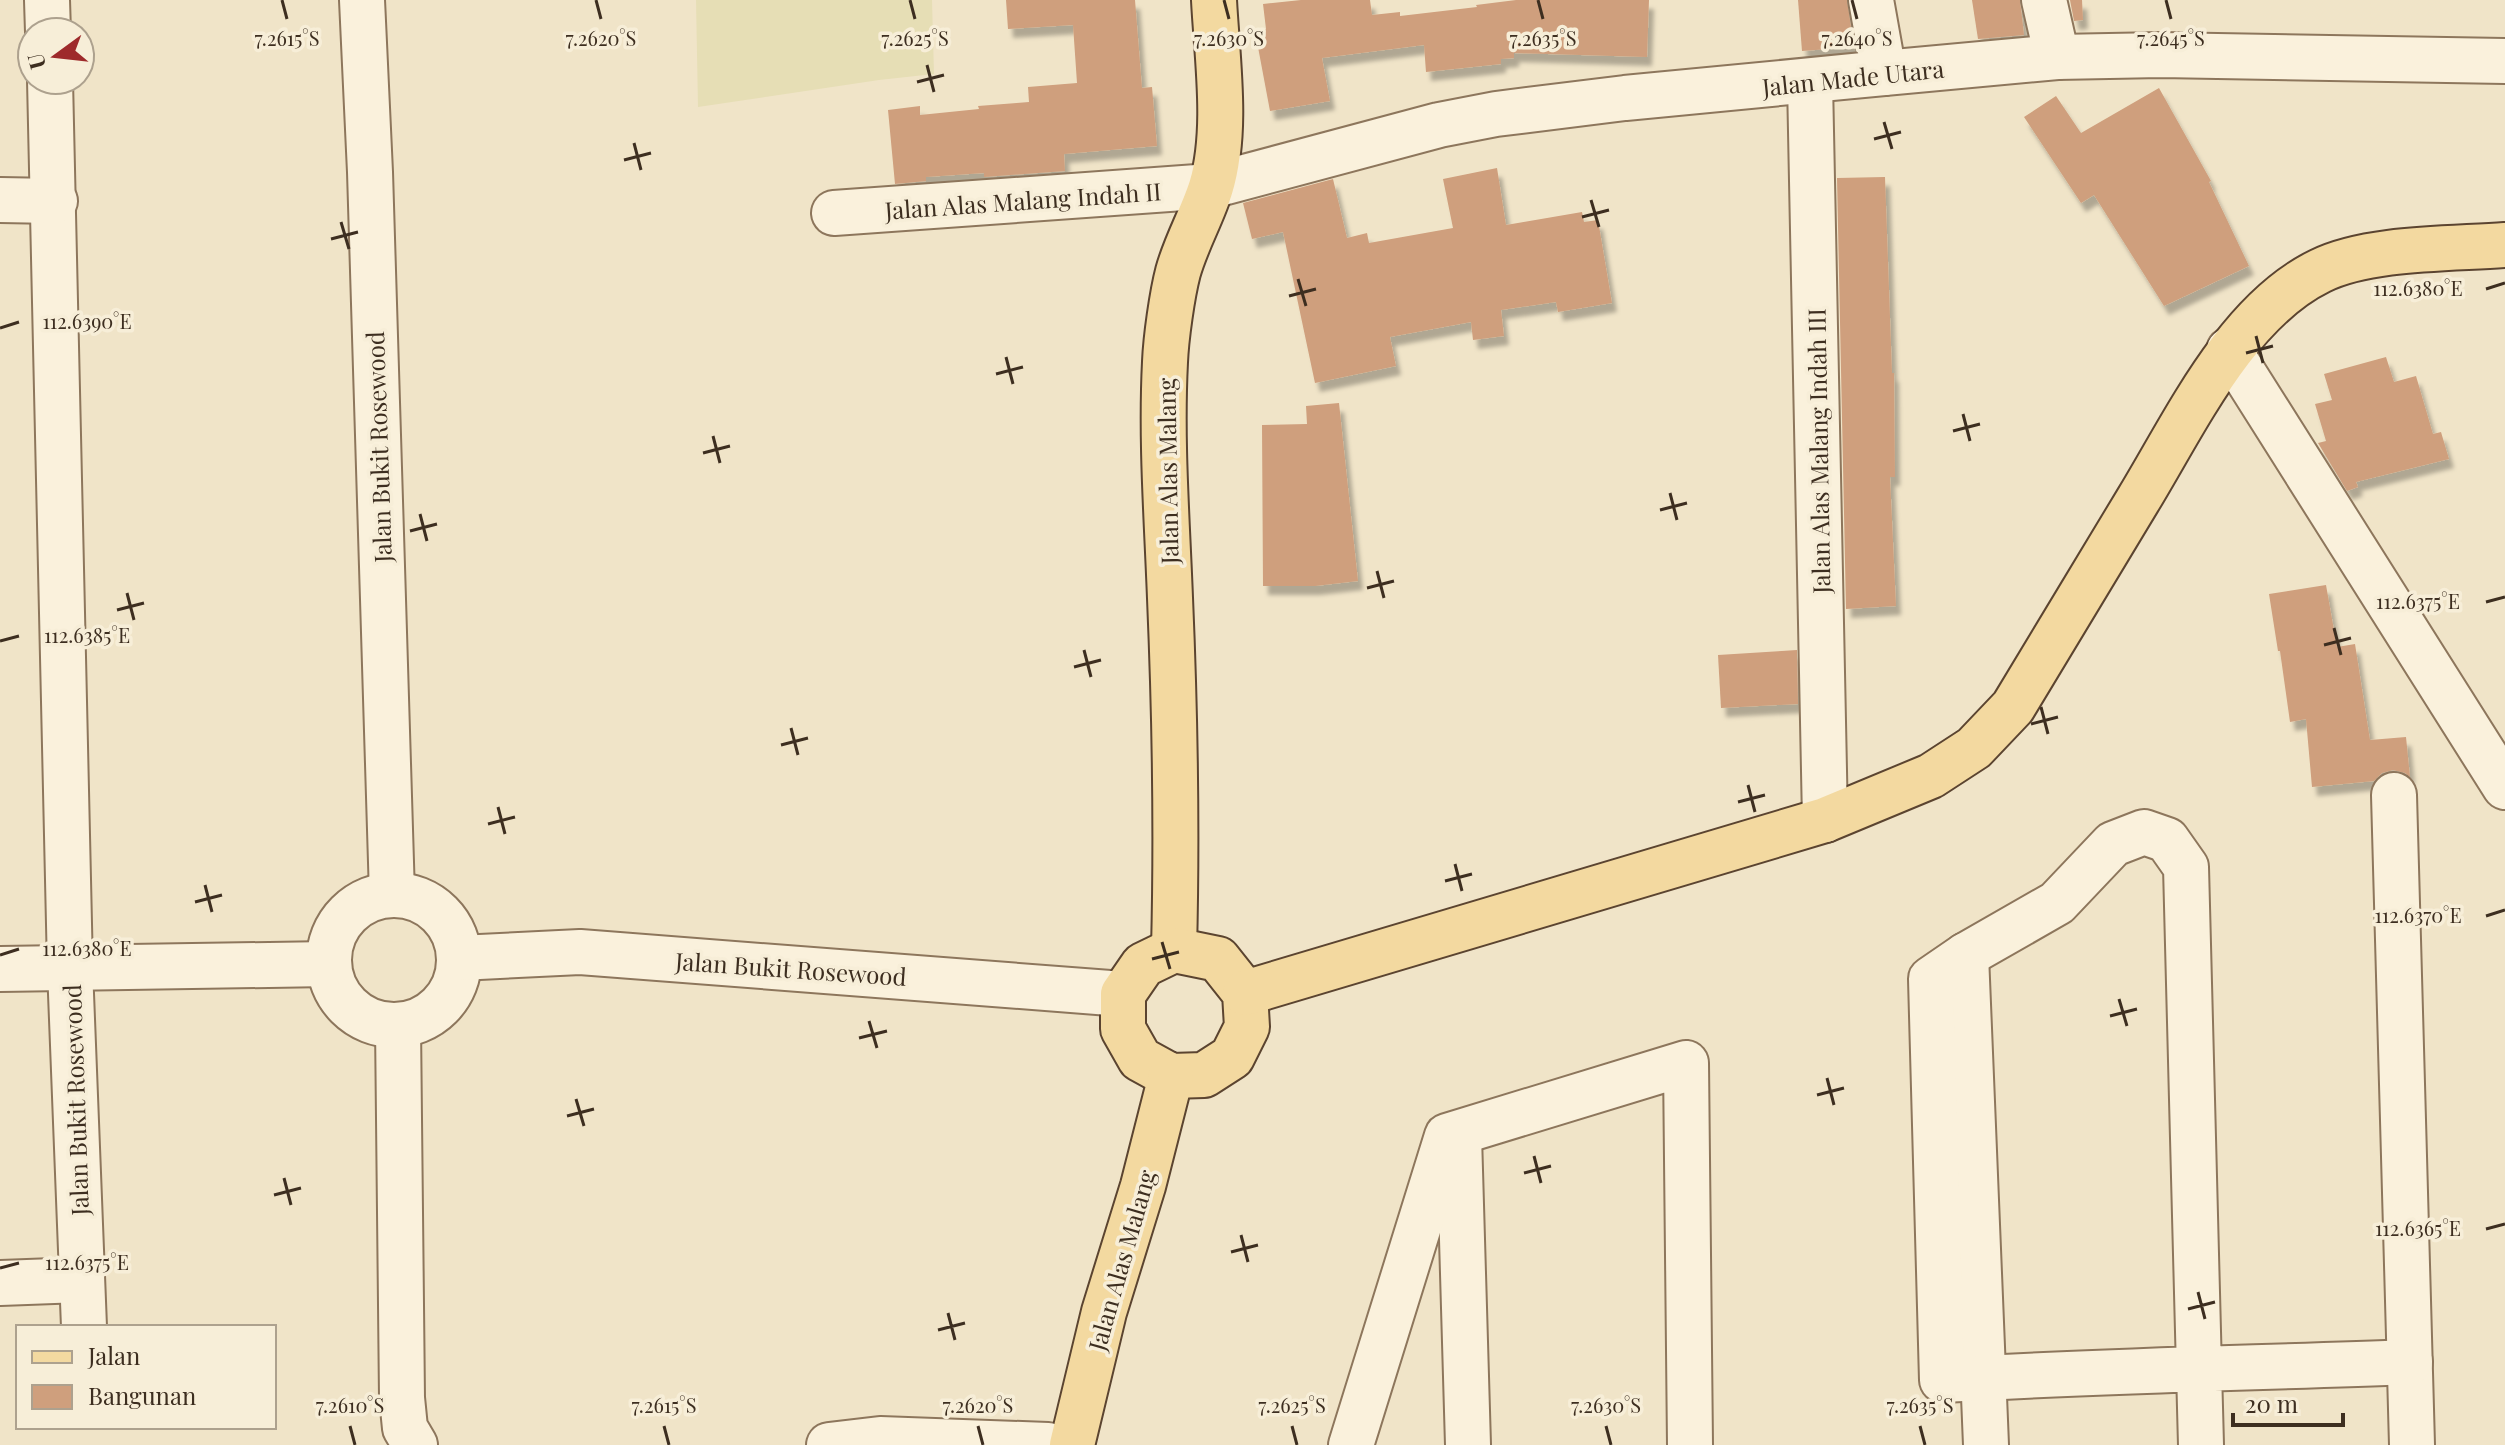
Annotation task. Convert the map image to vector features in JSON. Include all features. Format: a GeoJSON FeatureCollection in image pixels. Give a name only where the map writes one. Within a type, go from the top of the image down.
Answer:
{"type":"FeatureCollection","features":[{"type":"Feature","properties":{"kind":"main road","name":"Jalan Alas Malang"},"geometry":{"type":"LineString","coordinates":[[1174,950],[1173,694],[1162,455],[1165,358],[1178,272],[1211,186],[1218,153],[1214,0]]}},
{"type":"Feature","properties":{"kind":"main road"},"geometry":{"type":"LineString","coordinates":[[1245,993],[1825,820],[1931,776],[1974,748],[2013,707],[2229,350],[2280,297],[2319,271],[2351,259],[2379,254],[2505,245]]}},
{"type":"Feature","properties":{"kind":"main road"},"geometry":{"type":"LineString","coordinates":[[1174,950],[1218,959],[1245,993],[1247,1027],[1232,1057],[1204,1075],[1171,1076],[1140,1059],[1123,1029],[1123,994],[1143,965],[1174,950]]}},
{"type":"Feature","properties":{"kind":"main road","name":"Jalan Alas Malang"},"geometry":{"type":"LineString","coordinates":[[1072,1445],[1104,1312],[1143,1186],[1171,1076]]}},
{"type":"Feature","properties":{"kind":"street","name":"Jalan Bukit Rosewood"},"geometry":{"type":"LineString","coordinates":[[362,0],[371,188],[392,895]]}},
{"type":"Feature","properties":{"kind":"street"},"geometry":{"type":"LineString","coordinates":[[1871,0],[1884,73]]}},
{"type":"Feature","properties":{"kind":"street"},"geometry":{"type":"LineString","coordinates":[[2044,0],[2057,57]]}},
{"type":"Feature","properties":{"kind":"street","name":"Jalan Made Utara"},"geometry":{"type":"LineString","coordinates":[[1211,186],[1439,125],[1496,114],[1625,98],[2057,57],[2161,55],[2505,61]]}},
{"type":"Feature","properties":{"kind":"street","name":"Jalan Alas Malang Indah III"},"geometry":{"type":"LineString","coordinates":[[1810,82],[1825,820]]}},
{"type":"Feature","properties":{"kind":"street","name":"Jalan Bukit Rosewood"},"geometry":{"type":"LineString","coordinates":[[51,96],[70,968],[84,1325]]}},
{"type":"Feature","properties":{"kind":"street","name":"Jalan Alas Malang Indah II"},"geometry":{"type":"LineString","coordinates":[[834,213],[1211,186]]}},
{"type":"Feature","properties":{"kind":"street"},"geometry":{"type":"LineString","coordinates":[[0,200],[55,201]]}},
{"type":"Feature","properties":{"kind":"street"},"geometry":{"type":"LineString","coordinates":[[2229,350],[2505,787]]}},
{"type":"Feature","properties":{"kind":"street"},"geometry":{"type":"LineString","coordinates":[[2394,795],[2412,1445]]}},
{"type":"Feature","properties":{"kind":"street"},"geometry":{"type":"LineString","coordinates":[[1986,1445],[1966,955],[2057,903],[2113,844],[2144,832],[2167,840],[2186,867],[2201,1445]]}},
{"type":"Feature","properties":{"kind":"street"},"geometry":{"type":"LineString","coordinates":[[392,895],[418,899],[439,913],[453,934],[459,958],[455,982],[442,1004],[423,1019],[398,1025],[373,1022],[351,1009],[335,989],[329,964],[331,942],[340,923],[363,903],[392,895]]}},
{"type":"Feature","properties":{"kind":"street","name":"Jalan Bukit Rosewood"},"geometry":{"type":"LineString","coordinates":[[459,958],[580,952],[1123,994]]}},
{"type":"Feature","properties":{"kind":"street","name":"Jalan Bukit Rosewood"},"geometry":{"type":"LineString","coordinates":[[0,969],[329,964]]}},
{"type":"Feature","properties":{"kind":"street"},"geometry":{"type":"LineString","coordinates":[[398,1025],[402,1398],[405,1428],[415,1445]]}},
{"type":"Feature","properties":{"kind":"street"},"geometry":{"type":"LineString","coordinates":[[1351,1445],[1447,1136],[1686,1063],[1690,1445]]}},
{"type":"Feature","properties":{"kind":"street"},"geometry":{"type":"LineString","coordinates":[[1459,1132],[1468,1445]]}},
{"type":"Feature","properties":{"kind":"street"},"geometry":{"type":"LineString","coordinates":[[0,1283],[81,1280]]}},
{"type":"Feature","properties":{"kind":"street"},"geometry":{"type":"LineString","coordinates":[[1983,1377],[2410,1362]]}},
{"type":"Feature","properties":{"kind":"street"},"geometry":{"type":"LineString","coordinates":[[829,1445],[880,1439],[1048,1445]]}},
{"type":"Feature","properties":{"kind":"shaded area"},"geometry":{"type":"Polygon","coordinates":[[[696,0],[932,0],[934,74],[698,107],[696,0]]]}},
{"type":"Feature","properties":{"kind":"building"},"geometry":{"type":"Polygon","coordinates":[[[1006,0],[1135,0],[1142,88],[1152,87],[1157,146],[1064,154],[1065,171],[984,177],[984,173],[926,177],[926,181],[895,184],[888,110],[920,106],[920,115],[1029,102],[1028,87],[1077,83],[1073,25],[1008,29],[1006,0]]]}},
{"type":"Feature","properties":{"kind":"building"},"geometry":{"type":"Polygon","coordinates":[[[1301,0],[1370,0],[1372,15],[1400,12],[1400,16],[1516,0],[1649,0],[1647,57],[1514,53],[1514,58],[1501,59],[1501,64],[1426,72],[1424,45],[1322,58],[1330,101],[1270,111],[1255,31],[1266,29],[1263,4],[1301,0]]]}},
{"type":"Feature","properties":{"kind":"building"},"geometry":{"type":"Polygon","coordinates":[[[1798,0],[1847,0],[1854,47],[1802,51],[1798,0]]]}},
{"type":"Feature","properties":{"kind":"building"},"geometry":{"type":"Polygon","coordinates":[[[1972,0],[2020,0],[2024,35],[1978,39],[1972,0]]]}},
{"type":"Feature","properties":{"kind":"building"},"geometry":{"type":"Polygon","coordinates":[[[2070,0],[2082,0],[2083,20],[2074,21],[2070,0]]]}},
{"type":"Feature","properties":{"kind":"building"},"geometry":{"type":"Polygon","coordinates":[[[2159,88],[2211,181],[2249,266],[2164,306],[2094,195],[2081,203],[2024,117],[2056,96],[2081,133],[2159,88]]]}},
{"type":"Feature","properties":{"kind":"building"},"geometry":{"type":"Polygon","coordinates":[[[1497,168],[1506,225],[1582,212],[1584,222],[1598,220],[1612,303],[1558,312],[1556,302],[1501,310],[1504,336],[1473,340],[1471,322],[1390,337],[1396,366],[1315,383],[1283,232],[1252,239],[1243,203],[1333,179],[1347,238],[1367,233],[1369,243],[1453,228],[1443,179],[1497,168]]]}},
{"type":"Feature","properties":{"kind":"building"},"geometry":{"type":"Polygon","coordinates":[[[1885,177],[1894,373],[1895,477],[1890,477],[1896,606],[1846,609],[1837,178],[1885,177]]]}},
{"type":"Feature","properties":{"kind":"building"},"geometry":{"type":"Polygon","coordinates":[[[2386,357],[2394,382],[2416,376],[2433,434],[2441,432],[2449,459],[2356,482],[2358,487],[2347,491],[2318,443],[2326,441],[2315,404],[2332,400],[2324,374],[2386,357]]]}},
{"type":"Feature","properties":{"kind":"building"},"geometry":{"type":"Polygon","coordinates":[[[1339,403],[1358,581],[1315,586],[1263,586],[1262,425],[1307,424],[1306,406],[1339,403]]]}},
{"type":"Feature","properties":{"kind":"building"},"geometry":{"type":"Polygon","coordinates":[[[2326,585],[2337,647],[2355,644],[2370,740],[2406,737],[2410,777],[2393,770],[2382,773],[2374,781],[2312,787],[2306,719],[2290,722],[2269,594],[2326,585]]]}},
{"type":"Feature","properties":{"kind":"building"},"geometry":{"type":"Polygon","coordinates":[[[1797,650],[1798,704],[1721,708],[1718,655],[1797,650]]]}}]}
